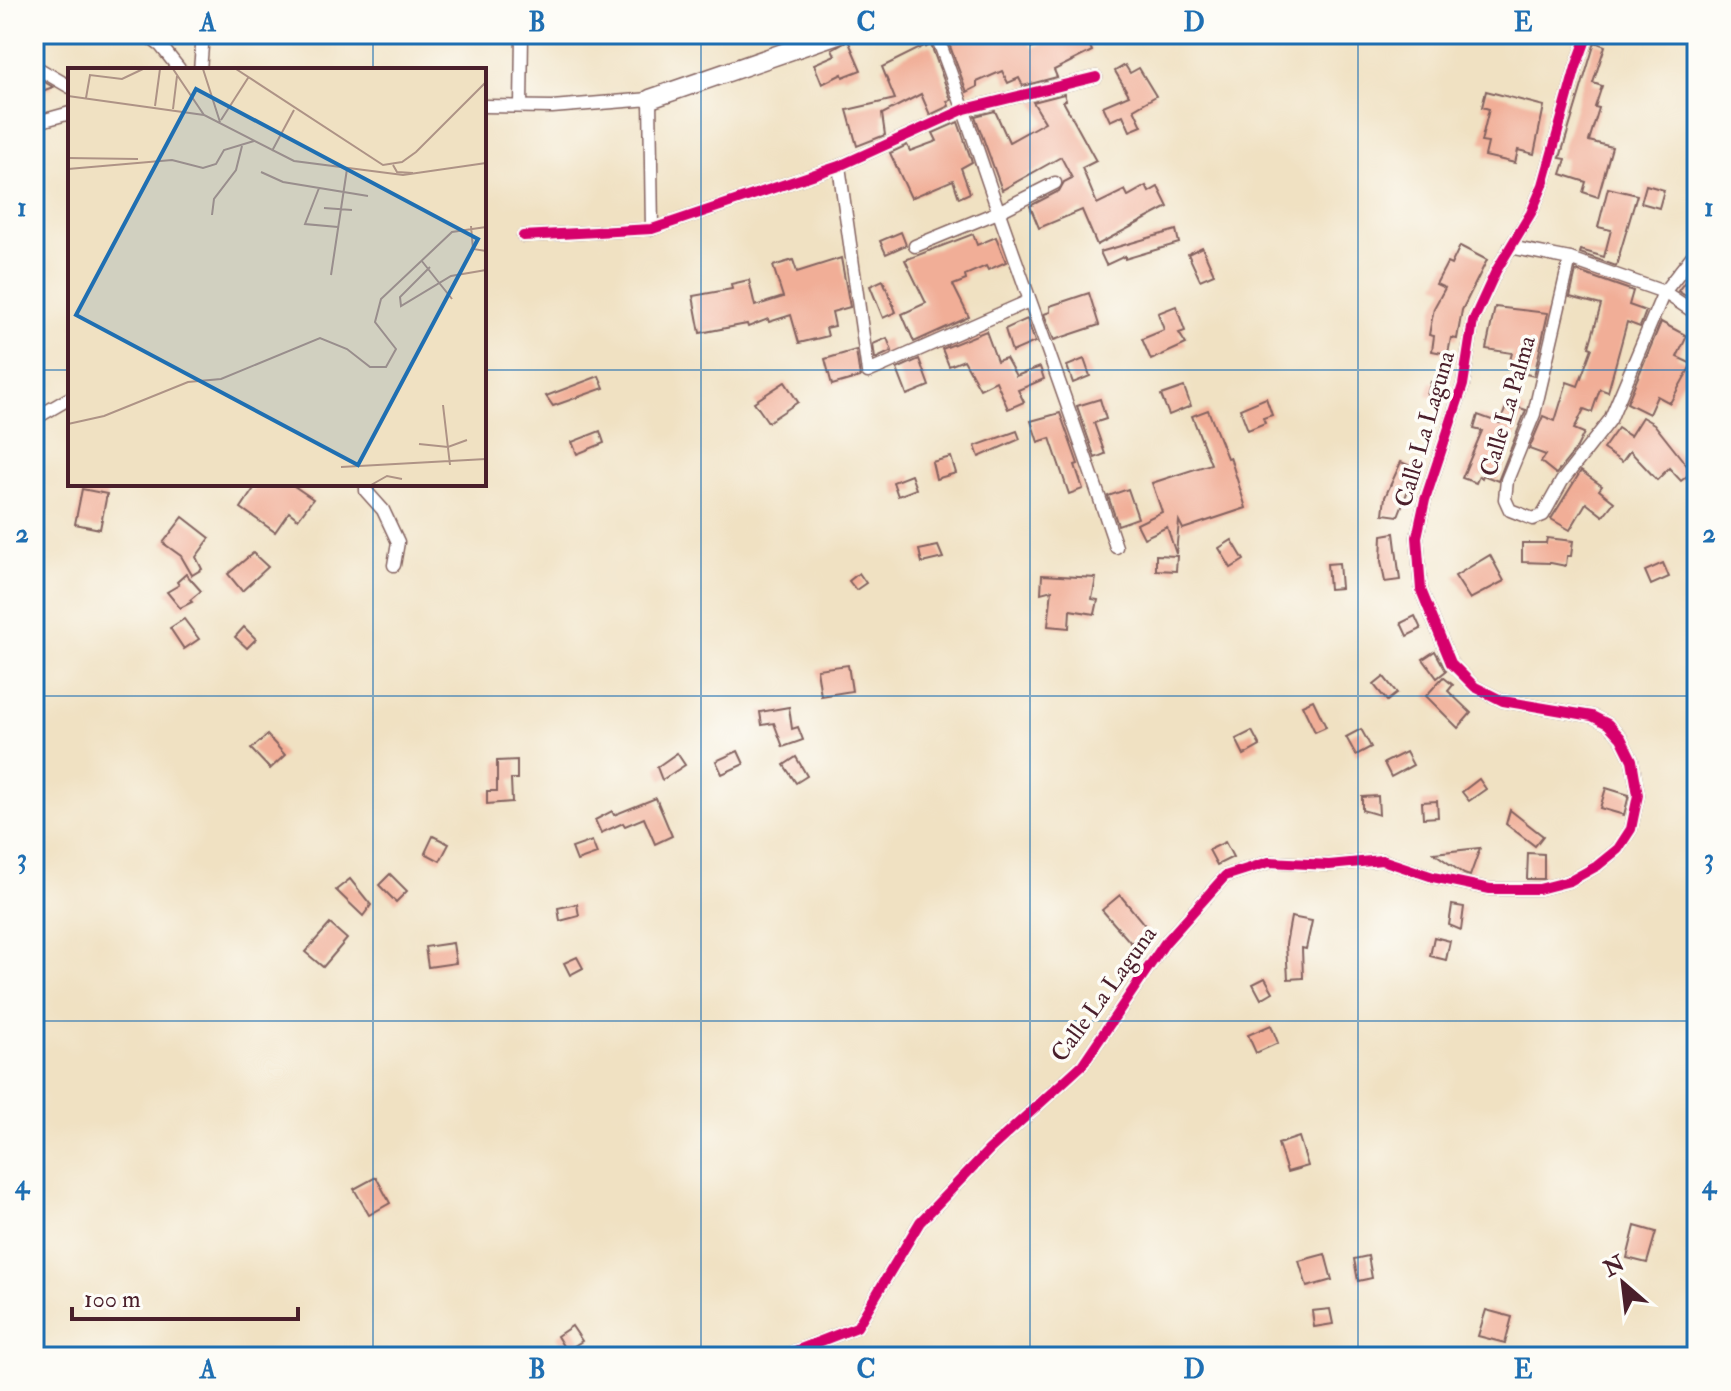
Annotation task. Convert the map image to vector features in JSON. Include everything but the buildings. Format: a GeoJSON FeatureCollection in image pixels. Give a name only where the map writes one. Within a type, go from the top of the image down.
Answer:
{"type":"FeatureCollection","features":[{"type":"Feature","properties":{"kind":"street"},"geometry":{"type":"LineString","coordinates":[[145,34],[161,46],[178,68]]}},
{"type":"Feature","properties":{"kind":"street"},"geometry":{"type":"LineString","coordinates":[[200,68],[203,34]]}},
{"type":"Feature","properties":{"kind":"street"},"geometry":{"type":"LineString","coordinates":[[521,106],[522,34]]}},
{"type":"Feature","properties":{"kind":"street"},"geometry":{"type":"LineString","coordinates":[[486,106],[552,107],[650,99],[838,34]]}},
{"type":"Feature","properties":{"kind":"street"},"geometry":{"type":"LineString","coordinates":[[936,34],[1078,431],[1116,547]]}},
{"type":"Feature","properties":{"kind":"street","name":"Calle La Laguna"},"geometry":{"type":"LineString","coordinates":[[780,1357],[857,1327],[920,1222],[989,1150],[1082,1065],[1165,943],[1225,876],[1269,862],[1329,865],[1382,860],[1433,877],[1490,889],[1539,889],[1570,881],[1597,866],[1618,849],[1631,829],[1638,795],[1632,760],[1621,738],[1608,724],[1592,716],[1503,701],[1475,687],[1451,663],[1421,590],[1417,537],[1425,500],[1463,385],[1473,321],[1496,271],[1531,213],[1543,185],[1588,34]]}},
{"type":"Feature","properties":{"kind":"street"},"geometry":{"type":"LineString","coordinates":[[34,66],[68,86]]}},
{"type":"Feature","properties":{"kind":"street"},"geometry":{"type":"LineString","coordinates":[[523,236],[652,229],[839,166],[965,109],[1096,77]]}},
{"type":"Feature","properties":{"kind":"street"},"geometry":{"type":"LineString","coordinates":[[650,99],[652,229]]}},
{"type":"Feature","properties":{"kind":"street"},"geometry":{"type":"LineString","coordinates":[[34,123],[68,114]]}},
{"type":"Feature","properties":{"kind":"street"},"geometry":{"type":"LineString","coordinates":[[839,166],[868,372],[1029,301]]}},
{"type":"Feature","properties":{"kind":"street"},"geometry":{"type":"LineString","coordinates":[[915,246],[998,212],[1055,183]]}},
{"type":"Feature","properties":{"kind":"street"},"geometry":{"type":"LineString","coordinates":[[1510,247],[1570,259],[1664,292],[1697,314]]}},
{"type":"Feature","properties":{"kind":"street","name":"Calle La Palma"},"geometry":{"type":"LineString","coordinates":[[1570,259],[1534,414],[1507,480],[1505,499],[1510,510],[1533,519],[1543,515],[1562,481],[1610,420],[1664,292],[1697,250]]}},
{"type":"Feature","properties":{"kind":"street"},"geometry":{"type":"LineString","coordinates":[[34,419],[68,399]]}},
{"type":"Feature","properties":{"kind":"street"},"geometry":{"type":"LineString","coordinates":[[366,486],[366,491],[383,510],[398,542],[394,565]]}},
{"type":"Feature","properties":{"kind":"cycle path"},"geometry":{"type":"LineString","coordinates":[[780,1357],[857,1327],[920,1222],[989,1150],[1082,1065],[1165,943],[1225,876],[1269,862],[1329,865],[1382,860],[1433,877],[1490,889],[1539,889],[1570,881],[1597,866],[1618,849],[1631,829],[1638,795],[1632,760],[1621,738],[1608,724],[1592,716],[1503,701],[1475,687],[1451,663],[1421,590],[1417,537],[1425,500],[1463,385],[1473,321],[1496,271],[1531,213],[1543,185],[1588,34]]}},
{"type":"Feature","properties":{"kind":"cycle path"},"geometry":{"type":"LineString","coordinates":[[523,236],[652,229],[839,166],[965,109],[1096,77]]}}]}
